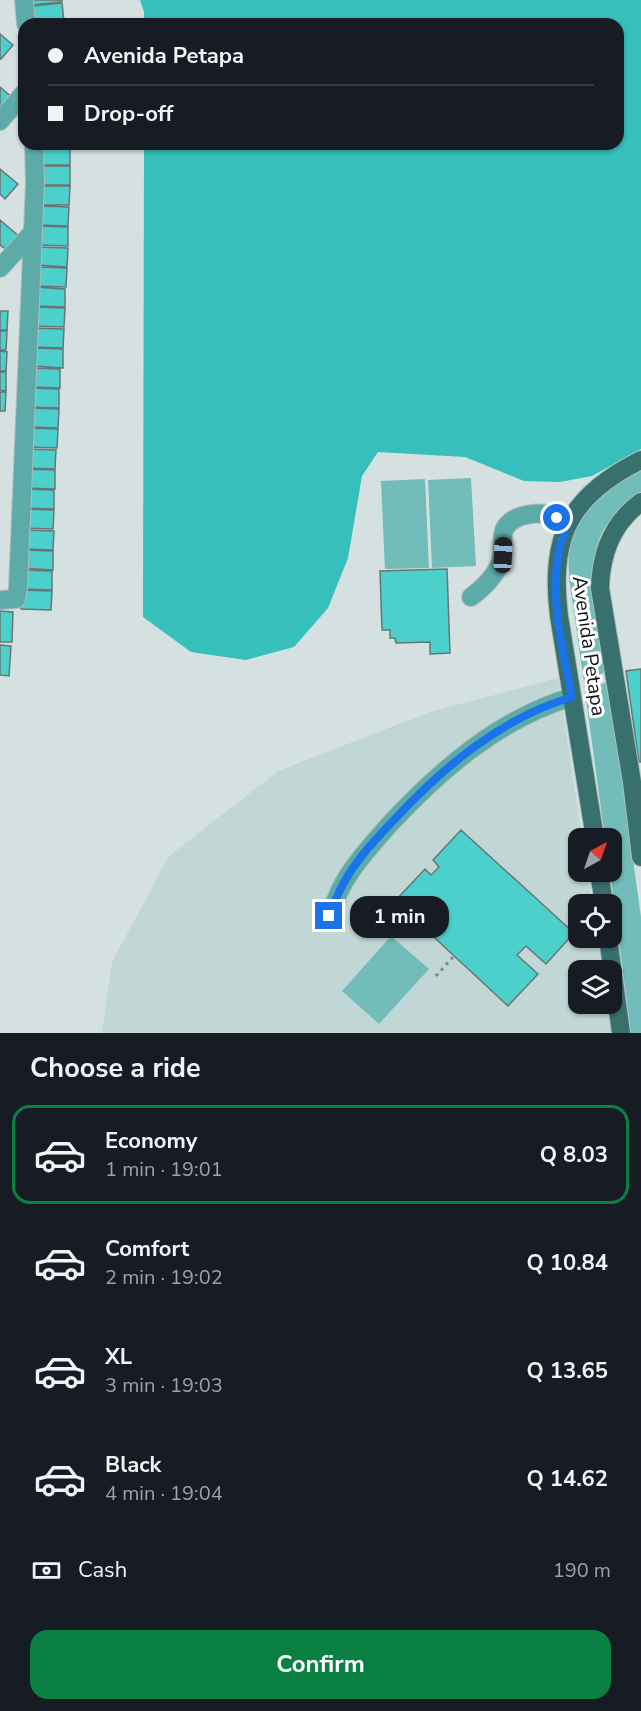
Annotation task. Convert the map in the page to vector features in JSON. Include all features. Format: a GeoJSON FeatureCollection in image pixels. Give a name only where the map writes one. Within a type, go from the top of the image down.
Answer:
{"type":"FeatureCollection","features":[{"type":"Feature","properties":{"kind":"main road","name":"Avenida Petapa"},"geometry":{"type":"LineString","coordinates":[[593,828],[559,616],[556,580],[558,551],[568,523],[586,497],[601,484],[641,460]]}},
{"type":"Feature","properties":{"kind":"main road","name":"Avenida Petapa"},"geometry":{"type":"LineString","coordinates":[[641,502],[624,516],[611,535],[600,573],[606,629],[636,782],[641,857]]}},
{"type":"Feature","properties":{"kind":"main road"},"geometry":{"type":"LineString","coordinates":[[609,948],[621,1033]]}},
{"type":"Feature","properties":{"kind":"street"},"geometry":{"type":"LineString","coordinates":[[24,0],[26,18]]}},
{"type":"Feature","properties":{"kind":"street"},"geometry":{"type":"LineString","coordinates":[[0,121],[18,100]]}},
{"type":"Feature","properties":{"kind":"street"},"geometry":{"type":"LineString","coordinates":[[0,600],[16,599],[18,578],[35,183],[34,150]]}},
{"type":"Feature","properties":{"kind":"street"},"geometry":{"type":"LineString","coordinates":[[0,268],[33,232]]}},
{"type":"Feature","properties":{"kind":"street"},"geometry":{"type":"LineString","coordinates":[[471,597],[485,585],[499,566],[503,555],[503,533],[507,524],[533,513],[547,514],[568,523]]}},
{"type":"Feature","properties":{"kind":"street"},"geometry":{"type":"LineString","coordinates":[[329,916],[340,889],[354,867],[407,806],[439,776],[480,742],[551,703],[572,697]]}},
{"type":"Feature","properties":{"kind":"path"},"geometry":{"type":"LineString","coordinates":[[436,976],[453,957]]}},
{"type":"Feature","properties":{"kind":"shaded area"},"geometry":{"type":"Polygon","coordinates":[[[140,0],[641,0],[641,449],[592,476],[560,482],[524,481],[465,457],[378,452],[362,476],[348,558],[328,608],[294,647],[246,660],[191,652],[143,617],[144,150],[624,150],[624,18],[144,18],[140,0]]]}},
{"type":"Feature","properties":{"kind":"shaded area"},"geometry":{"type":"Polygon","coordinates":[[[641,466],[641,494],[612,519],[604,529],[598,544],[595,560],[595,599],[605,672],[584,683],[569,578],[568,539],[586,507],[641,466]]]}},
{"type":"Feature","properties":{"kind":"shaded area"},"geometry":{"type":"Polygon","coordinates":[[[471,478],[476,566],[432,568],[428,480],[471,478]]]}},
{"type":"Feature","properties":{"kind":"shaded area"},"geometry":{"type":"Polygon","coordinates":[[[425,479],[429,568],[385,569],[381,481],[425,479]]]}},
{"type":"Feature","properties":{"kind":"shaded area"},"geometry":{"type":"Polygon","coordinates":[[[558,678],[580,828],[568,828],[568,882],[589,882],[590,894],[568,894],[568,948],[599,948],[600,960],[568,960],[568,1014],[608,1014],[611,1033],[102,1033],[112,962],[169,856],[278,771],[430,712],[558,678]]]}},
{"type":"Feature","properties":{"kind":"shaded area"},"geometry":{"type":"Polygon","coordinates":[[[608,681],[641,917],[641,1033],[631,1033],[620,948],[622,948],[622,894],[613,894],[611,882],[622,882],[622,828],[604,828],[585,692],[608,681]]]}},
{"type":"Feature","properties":{"kind":"shaded area"},"geometry":{"type":"Polygon","coordinates":[[[391,936],[429,969],[379,1024],[342,991],[391,936]]]}},
{"type":"Feature","properties":{"kind":"building"},"geometry":{"type":"Polygon","coordinates":[[[32,0],[62,0],[62,2],[32,5],[32,0]]]}},
{"type":"Feature","properties":{"kind":"building"},"geometry":{"type":"Polygon","coordinates":[[[62,3],[64,18],[33,18],[32,6],[62,3]]]}},
{"type":"Feature","properties":{"kind":"building"},"geometry":{"type":"Polygon","coordinates":[[[0,34],[13,45],[1,59],[0,59],[0,34]]]}},
{"type":"Feature","properties":{"kind":"building"},"geometry":{"type":"Polygon","coordinates":[[[0,87],[15,100],[0,112],[0,87]]]}},
{"type":"Feature","properties":{"kind":"building"},"geometry":{"type":"Polygon","coordinates":[[[40,150],[70,150],[70,165],[39,165],[40,150]]]}},
{"type":"Feature","properties":{"kind":"building"},"geometry":{"type":"Polygon","coordinates":[[[39,166],[70,166],[70,185],[39,185],[39,166]]]}},
{"type":"Feature","properties":{"kind":"building"},"geometry":{"type":"Polygon","coordinates":[[[0,169],[18,184],[5,199],[0,194],[0,169]]]}},
{"type":"Feature","properties":{"kind":"building"},"geometry":{"type":"Polygon","coordinates":[[[39,186],[70,186],[69,205],[39,205],[39,186]]]}},
{"type":"Feature","properties":{"kind":"building"},"geometry":{"type":"Polygon","coordinates":[[[39,206],[69,207],[68,226],[38,225],[39,206]]]}},
{"type":"Feature","properties":{"kind":"building"},"geometry":{"type":"Polygon","coordinates":[[[0,220],[20,237],[8,251],[0,245],[0,220]]]}},
{"type":"Feature","properties":{"kind":"building"},"geometry":{"type":"Polygon","coordinates":[[[38,226],[68,227],[68,246],[37,245],[38,226]]]}},
{"type":"Feature","properties":{"kind":"building"},"geometry":{"type":"Polygon","coordinates":[[[37,247],[68,248],[67,267],[37,265],[37,247]]]}},
{"type":"Feature","properties":{"kind":"building"},"geometry":{"type":"Polygon","coordinates":[[[37,267],[67,268],[66,287],[36,286],[37,267]]]}},
{"type":"Feature","properties":{"kind":"building"},"geometry":{"type":"Polygon","coordinates":[[[35,287],[65,289],[65,307],[34,306],[35,287]]]}},
{"type":"Feature","properties":{"kind":"building"},"geometry":{"type":"Polygon","coordinates":[[[34,307],[65,308],[64,327],[34,326],[34,307]]]}},
{"type":"Feature","properties":{"kind":"building"},"geometry":{"type":"Polygon","coordinates":[[[0,311],[8,311],[7,330],[0,330],[0,311]]]}},
{"type":"Feature","properties":{"kind":"building"},"geometry":{"type":"Polygon","coordinates":[[[34,328],[64,329],[63,348],[33,347],[34,328]]]}},
{"type":"Feature","properties":{"kind":"building"},"geometry":{"type":"Polygon","coordinates":[[[0,331],[7,331],[6,350],[0,350],[0,331]]]}},
{"type":"Feature","properties":{"kind":"building"},"geometry":{"type":"Polygon","coordinates":[[[33,348],[63,349],[63,368],[32,366],[33,348]]]}},
{"type":"Feature","properties":{"kind":"building"},"geometry":{"type":"Polygon","coordinates":[[[0,351],[7,352],[6,371],[0,371],[0,351]]]}},
{"type":"Feature","properties":{"kind":"building"},"geometry":{"type":"Polygon","coordinates":[[[30,368],[60,369],[60,388],[29,387],[30,368]]]}},
{"type":"Feature","properties":{"kind":"building"},"geometry":{"type":"Polygon","coordinates":[[[0,372],[6,372],[6,391],[0,390],[0,372]]]}},
{"type":"Feature","properties":{"kind":"building"},"geometry":{"type":"Polygon","coordinates":[[[29,388],[59,389],[59,408],[29,407],[29,388]]]}},
{"type":"Feature","properties":{"kind":"building"},"geometry":{"type":"Polygon","coordinates":[[[0,392],[6,392],[5,411],[0,411],[0,392]]]}},
{"type":"Feature","properties":{"kind":"building"},"geometry":{"type":"Polygon","coordinates":[[[28,408],[59,409],[58,428],[28,427],[28,408]]]}},
{"type":"Feature","properties":{"kind":"building"},"geometry":{"type":"Polygon","coordinates":[[[28,428],[58,429],[57,448],[27,447],[28,428]]]}},
{"type":"Feature","properties":{"kind":"building"},"geometry":{"type":"Polygon","coordinates":[[[26,449],[56,450],[55,469],[25,468],[26,449]]]}},
{"type":"Feature","properties":{"kind":"building"},"geometry":{"type":"Polygon","coordinates":[[[25,469],[55,470],[55,489],[24,488],[25,469]]]}},
{"type":"Feature","properties":{"kind":"building"},"geometry":{"type":"Polygon","coordinates":[[[24,489],[54,490],[54,509],[23,508],[24,489]]]}},
{"type":"Feature","properties":{"kind":"building"},"geometry":{"type":"Polygon","coordinates":[[[23,509],[54,510],[53,529],[23,528],[23,509]]]}},
{"type":"Feature","properties":{"kind":"building"},"geometry":{"type":"Polygon","coordinates":[[[24,530],[54,531],[53,550],[23,549],[24,530]]]}},
{"type":"Feature","properties":{"kind":"building"},"geometry":{"type":"Polygon","coordinates":[[[23,550],[53,551],[53,570],[22,568],[23,550]]]}},
{"type":"Feature","properties":{"kind":"building"},"geometry":{"type":"Polygon","coordinates":[[[447,569],[450,653],[430,654],[430,642],[396,643],[395,638],[390,638],[390,630],[382,630],[380,571],[447,569]]]}},
{"type":"Feature","properties":{"kind":"building"},"geometry":{"type":"Polygon","coordinates":[[[22,570],[52,571],[52,590],[22,589],[22,570]]]}},
{"type":"Feature","properties":{"kind":"building"},"geometry":{"type":"Polygon","coordinates":[[[21,590],[52,591],[51,610],[21,609],[21,590]]]}},
{"type":"Feature","properties":{"kind":"building"},"geometry":{"type":"Polygon","coordinates":[[[0,611],[13,612],[12,642],[0,642],[0,611]]]}},
{"type":"Feature","properties":{"kind":"building"},"geometry":{"type":"Polygon","coordinates":[[[0,645],[11,646],[9,676],[0,675],[0,645]]]}},
{"type":"Feature","properties":{"kind":"building"},"geometry":{"type":"Polygon","coordinates":[[[641,669],[641,762],[639,762],[626,671],[641,669]]]}},
{"type":"Feature","properties":{"kind":"building"},"geometry":{"type":"Polygon","coordinates":[[[461,830],[568,928],[568,940],[546,964],[526,946],[517,955],[538,974],[508,1006],[395,901],[425,869],[431,875],[439,867],[433,860],[461,830]]]}},
{"type":"Feature","properties":{"kind":"route"},"geometry":{"type":"LineString","coordinates":[[329,916],[340,889],[354,867],[407,806],[439,776],[480,742],[551,703],[572,697],[556,593],[558,551],[568,523],[557,518]]}}]}
